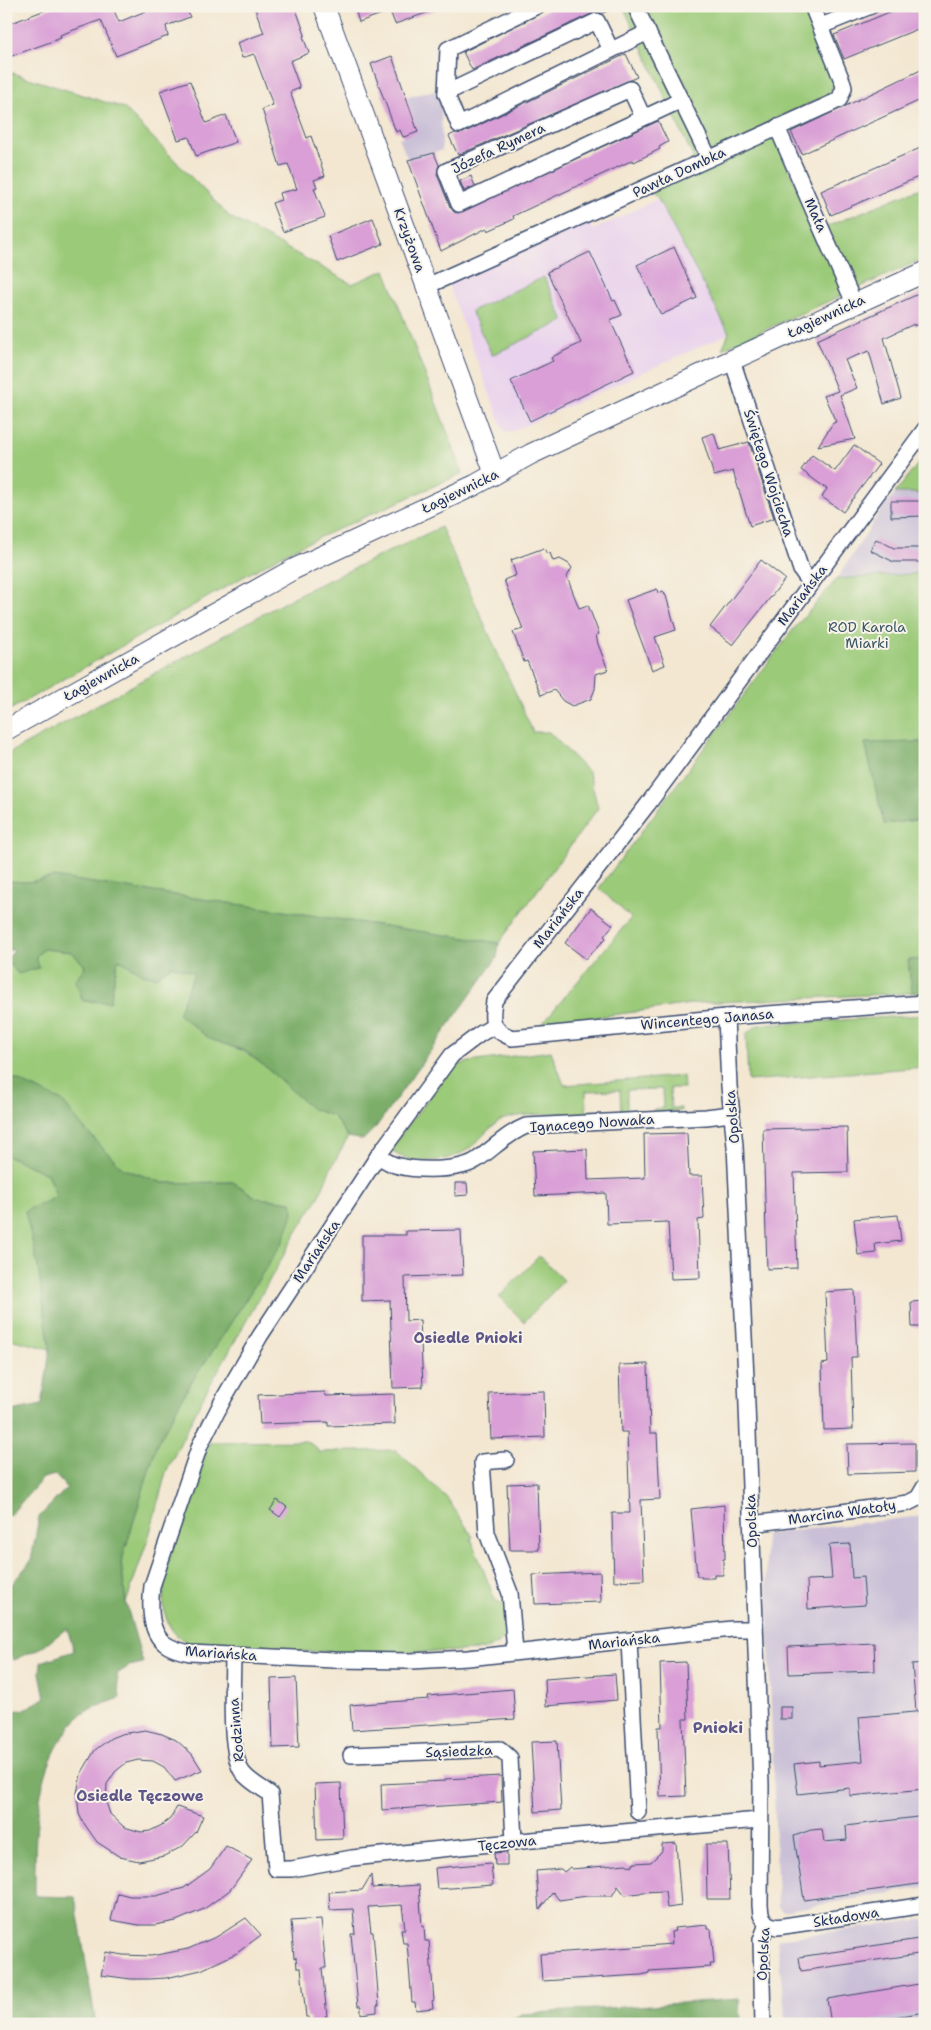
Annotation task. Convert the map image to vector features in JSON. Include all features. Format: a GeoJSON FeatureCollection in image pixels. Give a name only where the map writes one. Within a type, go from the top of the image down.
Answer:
{"type":"FeatureCollection","features":[{"type":"Feature","properties":{"kind":"street","name":"Krzyżowa"},"geometry":{"type":"LineString","coordinates":[[324,6],[495,474]]}},
{"type":"Feature","properties":{"kind":"street"},"geometry":{"type":"LineString","coordinates":[[537,6],[448,48],[446,93],[459,125],[648,32]]}},
{"type":"Feature","properties":{"kind":"street"},"geometry":{"type":"LineString","coordinates":[[635,6],[709,158]]}},
{"type":"Feature","properties":{"kind":"street","name":"Pawła Dombka"},"geometry":{"type":"LineString","coordinates":[[427,286],[839,100],[843,94],[843,83],[812,6]]}},
{"type":"Feature","properties":{"kind":"street"},"geometry":{"type":"LineString","coordinates":[[820,26],[871,6]]}},
{"type":"Feature","properties":{"kind":"street"},"geometry":{"type":"LineString","coordinates":[[446,93],[597,21],[611,50]]}},
{"type":"Feature","properties":{"kind":"street","name":"Józefa Rymera"},"geometry":{"type":"LineString","coordinates":[[643,117],[630,89],[446,171],[459,204],[681,100]]}},
{"type":"Feature","properties":{"kind":"street","name":"Mała"},"geometry":{"type":"LineString","coordinates":[[777,128],[854,303]]}},
{"type":"Feature","properties":{"kind":"street","name":"Łagiewnicka"},"geometry":{"type":"LineString","coordinates":[[6,730],[264,584],[495,474],[532,454],[854,303],[925,272]]}},
{"type":"Feature","properties":{"kind":"street","name":"Świętego Wojciecha"},"geometry":{"type":"LineString","coordinates":[[732,360],[802,570],[811,584]]}},
{"type":"Feature","properties":{"kind":"street","name":"Mariańska"},"geometry":{"type":"LineString","coordinates":[[755,1629],[732,1629],[468,1658],[411,1661],[233,1655],[190,1653],[174,1649],[162,1642],[154,1625],[149,1607],[152,1586],[200,1445],[224,1398],[260,1336],[378,1156],[452,1055],[494,1026],[492,1017],[494,1001],[648,804],[925,429]]}},
{"type":"Feature","properties":{"kind":"street","name":"Wincentego Janasa"},"geometry":{"type":"LineString","coordinates":[[494,1026],[501,1034],[512,1038],[726,1017],[925,1003]]}},
{"type":"Feature","properties":{"kind":"street","name":"Opolska"},"geometry":{"type":"LineString","coordinates":[[726,1017],[731,1114],[735,1146],[752,1524],[761,1785],[759,1820],[760,1905],[761,1915],[767,1924],[761,1940],[763,2024]]}},
{"type":"Feature","properties":{"kind":"street","name":"Ignacego Nowaka"},"geometry":{"type":"LineString","coordinates":[[378,1156],[393,1164],[410,1168],[464,1166],[477,1160],[526,1126],[706,1117],[731,1114]]}},
{"type":"Feature","properties":{"kind":"street"},"geometry":{"type":"LineString","coordinates":[[506,1460],[482,1462],[488,1533],[510,1593],[515,1652]]}},
{"type":"Feature","properties":{"kind":"street","name":"Marcina Watoły"},"geometry":{"type":"LineString","coordinates":[[752,1524],[908,1503],[918,1498],[925,1486]]}},
{"type":"Feature","properties":{"kind":"street"},"geometry":{"type":"LineString","coordinates":[[629,1641],[638,1812]]}},
{"type":"Feature","properties":{"kind":"street","name":"Rodzinna"},"geometry":{"type":"LineString","coordinates":[[233,1655],[232,1704],[236,1764],[252,1782],[270,1794],[275,1850]]}},
{"type":"Feature","properties":{"kind":"street","name":"Sąsiedzka"},"geometry":{"type":"LineString","coordinates":[[351,1755],[500,1750],[510,1758],[514,1842]]}},
{"type":"Feature","properties":{"kind":"street","name":"Tęczowa"},"geometry":{"type":"LineString","coordinates":[[275,1850],[276,1869],[292,1869],[352,1858],[759,1820]]}},
{"type":"Feature","properties":{"kind":"street","name":"Składowa"},"geometry":{"type":"LineString","coordinates":[[767,1924],[777,1927],[925,1905]]}},
{"type":"Feature","properties":{"kind":"shaded area"},"geometry":{"type":"Polygon","coordinates":[[[432,91],[441,91],[442,150],[408,160],[399,138],[418,132],[407,97],[432,91]]]}},
{"type":"Feature","properties":{"kind":"shaded area"},"geometry":{"type":"Polygon","coordinates":[[[658,199],[730,333],[511,432],[504,431],[448,284],[589,221],[593,230],[658,199]]]}},
{"type":"Feature","properties":{"kind":"shaded area"},"geometry":{"type":"Polygon","coordinates":[[[925,493],[925,573],[837,579],[885,504],[895,494],[925,493]]]}},
{"type":"Feature","properties":{"kind":"shaded area"},"geometry":{"type":"Polygon","coordinates":[[[925,1511],[925,1887],[783,1911],[778,1907],[765,1534],[923,1516],[925,1511]]]}},
{"type":"Feature","properties":{"kind":"shaded area"},"geometry":{"type":"Polygon","coordinates":[[[925,1919],[925,2024],[786,2024],[777,1939],[925,1919]]]}},
{"type":"Feature","properties":{"kind":"green space"},"geometry":{"type":"Polygon","coordinates":[[[623,6],[706,6],[707,8],[712,6],[807,6],[836,80],[829,95],[768,122],[816,231],[925,186],[925,258],[722,349],[729,333],[658,199],[642,183],[694,159],[623,6]]]}},
{"type":"Feature","properties":{"kind":"green space"},"geometry":{"type":"Polygon","coordinates":[[[6,71],[124,108],[230,217],[352,284],[385,270],[463,473],[289,551],[6,712],[6,71]]]}},
{"type":"Feature","properties":{"kind":"green space"},"geometry":{"type":"Polygon","coordinates":[[[544,277],[564,321],[492,355],[471,311],[544,277]]]}},
{"type":"Feature","properties":{"kind":"green space"},"geometry":{"type":"Polygon","coordinates":[[[925,455],[925,493],[895,493],[925,455]]]}},
{"type":"Feature","properties":{"kind":"green space"},"geometry":{"type":"Polygon","coordinates":[[[441,527],[533,732],[549,732],[589,773],[598,808],[499,943],[53,877],[30,882],[6,881],[6,755],[303,592],[441,527]]]}},
{"type":"Feature","properties":{"kind":"green space","name":"ROD Karola Miarki"},"geometry":{"type":"Polygon","coordinates":[[[925,573],[925,742],[865,743],[884,824],[925,819],[925,959],[908,960],[912,993],[698,1003],[541,1025],[631,918],[599,888],[792,631],[837,579],[925,573]]]}},
{"type":"Feature","properties":{"kind":"green space"},"geometry":{"type":"Polygon","coordinates":[[[925,742],[925,819],[884,824],[865,743],[925,742]]]}},
{"type":"Feature","properties":{"kind":"green space"},"geometry":{"type":"Polygon","coordinates":[[[53,877],[499,943],[497,958],[376,1127],[363,1140],[348,1137],[333,1116],[312,1109],[267,1068],[245,1051],[210,1039],[178,1014],[194,973],[172,965],[156,977],[143,974],[118,959],[110,1002],[83,1001],[75,981],[85,966],[72,952],[44,949],[36,956],[39,968],[18,974],[6,960],[15,950],[6,950],[6,881],[30,882],[53,877]]]}},
{"type":"Feature","properties":{"kind":"green space"},"geometry":{"type":"Polygon","coordinates":[[[44,949],[72,952],[85,966],[75,981],[83,1001],[110,1002],[118,959],[143,974],[156,977],[172,965],[194,973],[210,1039],[244,1051],[267,1068],[312,1109],[333,1116],[348,1137],[329,1172],[319,1197],[298,1230],[202,1399],[166,1472],[149,1536],[126,1603],[121,1563],[157,1444],[190,1384],[283,1241],[292,1202],[257,1198],[233,1182],[163,1183],[122,1168],[82,1126],[62,1101],[6,1075],[6,960],[36,956],[44,949]]]}},
{"type":"Feature","properties":{"kind":"green space"},"geometry":{"type":"Polygon","coordinates":[[[925,959],[925,993],[912,993],[908,960],[925,959]]]}},
{"type":"Feature","properties":{"kind":"green space"},"geometry":{"type":"Polygon","coordinates":[[[925,1015],[925,1067],[748,1081],[746,1034],[758,1025],[925,1015]]]}},
{"type":"Feature","properties":{"kind":"green space"},"geometry":{"type":"Polygon","coordinates":[[[551,1051],[564,1085],[683,1076],[684,1088],[670,1088],[671,1108],[681,1108],[681,1111],[653,1112],[654,1109],[663,1108],[662,1089],[627,1090],[627,1110],[640,1110],[640,1113],[621,1113],[620,1090],[586,1091],[586,1111],[597,1111],[597,1114],[548,1114],[510,1117],[497,1123],[467,1150],[450,1158],[440,1160],[420,1161],[394,1153],[393,1145],[453,1066],[469,1062],[551,1051]]]}},
{"type":"Feature","properties":{"kind":"green space"},"geometry":{"type":"Polygon","coordinates":[[[6,1075],[62,1101],[82,1126],[122,1168],[163,1183],[233,1182],[257,1198],[292,1202],[293,1214],[283,1241],[190,1384],[157,1444],[121,1563],[126,1603],[143,1663],[129,1666],[117,1674],[120,1698],[81,1715],[65,1734],[45,1776],[37,1823],[35,1896],[75,1897],[96,2024],[6,2024],[6,1711],[23,1710],[45,1698],[40,1673],[41,1662],[74,1651],[67,1628],[43,1647],[14,1660],[6,1651],[6,1591],[31,1561],[39,1517],[67,1488],[55,1475],[43,1478],[10,1515],[6,1515],[6,1412],[42,1405],[50,1349],[38,1266],[25,1211],[57,1197],[47,1174],[6,1155],[6,1075]]]}},
{"type":"Feature","properties":{"kind":"green space"},"geometry":{"type":"Polygon","coordinates":[[[6,1155],[47,1174],[57,1197],[25,1211],[38,1266],[50,1349],[6,1338],[6,1155]]]}},
{"type":"Feature","properties":{"kind":"green space"},"geometry":{"type":"Polygon","coordinates":[[[539,1256],[564,1280],[524,1322],[499,1297],[539,1256]]]}},
{"type":"Feature","properties":{"kind":"green space"},"geometry":{"type":"Polygon","coordinates":[[[305,1441],[316,1447],[318,1452],[396,1450],[447,1498],[473,1537],[471,1538],[495,1600],[505,1605],[506,1629],[502,1640],[497,1644],[480,1650],[376,1653],[203,1647],[182,1640],[170,1627],[164,1609],[164,1589],[172,1547],[199,1467],[210,1442],[305,1441]]]}},
{"type":"Feature","properties":{"kind":"green space"},"geometry":{"type":"Polygon","coordinates":[[[739,1999],[740,2024],[501,2024],[522,2014],[739,1999]]]}},
{"type":"Feature","properties":{"kind":"building"},"geometry":{"type":"Polygon","coordinates":[[[56,6],[112,6],[119,22],[158,6],[186,6],[190,17],[166,26],[168,36],[116,56],[101,20],[60,35],[61,38],[9,57],[6,50],[6,25],[56,6]]]}},
{"type":"Feature","properties":{"kind":"building"},"geometry":{"type":"Polygon","coordinates":[[[254,6],[295,6],[309,53],[290,61],[300,88],[290,92],[307,138],[311,136],[325,176],[314,180],[317,187],[314,188],[325,217],[283,232],[272,203],[281,200],[279,193],[297,189],[288,164],[280,166],[262,109],[273,105],[254,54],[242,58],[237,43],[264,33],[254,6]]]}},
{"type":"Feature","properties":{"kind":"building"},"geometry":{"type":"Polygon","coordinates":[[[354,6],[440,6],[440,8],[395,24],[390,11],[359,22],[354,6]]]}},
{"type":"Feature","properties":{"kind":"building"},"geometry":{"type":"Polygon","coordinates":[[[555,6],[618,6],[603,13],[593,13],[472,70],[463,52],[555,6]]]}},
{"type":"Feature","properties":{"kind":"building"},"geometry":{"type":"Polygon","coordinates":[[[904,6],[917,6],[925,26],[844,59],[834,35],[904,6]]]}},
{"type":"Feature","properties":{"kind":"building"},"geometry":{"type":"Polygon","coordinates":[[[626,54],[637,77],[458,155],[449,136],[455,133],[463,133],[626,54]]]}},
{"type":"Feature","properties":{"kind":"building"},"geometry":{"type":"Polygon","coordinates":[[[392,56],[418,132],[403,137],[400,130],[396,132],[371,64],[392,56]]]}},
{"type":"Feature","properties":{"kind":"building"},"geometry":{"type":"Polygon","coordinates":[[[925,68],[925,98],[802,154],[791,132],[925,68]]]}},
{"type":"Feature","properties":{"kind":"building"},"geometry":{"type":"Polygon","coordinates":[[[190,81],[206,123],[226,115],[236,142],[196,156],[189,137],[178,140],[160,91],[190,81]]]}},
{"type":"Feature","properties":{"kind":"building"},"geometry":{"type":"Polygon","coordinates":[[[658,121],[668,142],[659,147],[660,149],[513,216],[514,219],[488,231],[487,228],[441,251],[408,160],[434,153],[439,165],[437,174],[450,207],[454,212],[458,213],[658,121]]]}},
{"type":"Feature","properties":{"kind":"building"},"geometry":{"type":"Polygon","coordinates":[[[925,146],[925,174],[831,215],[821,191],[925,146]]]}},
{"type":"Feature","properties":{"kind":"building"},"geometry":{"type":"Polygon","coordinates":[[[471,176],[475,186],[464,191],[460,181],[471,176]]]}},
{"type":"Feature","properties":{"kind":"building"},"geometry":{"type":"Polygon","coordinates":[[[373,218],[383,244],[337,262],[328,236],[373,218]]]}},
{"type":"Feature","properties":{"kind":"building"},"geometry":{"type":"Polygon","coordinates":[[[674,247],[697,298],[661,315],[637,265],[674,247]]]}},
{"type":"Feature","properties":{"kind":"building"},"geometry":{"type":"Polygon","coordinates":[[[590,252],[613,301],[615,300],[622,315],[610,320],[634,371],[530,421],[511,381],[553,361],[551,358],[554,356],[581,343],[547,272],[590,252]]]}},
{"type":"Feature","properties":{"kind":"building"},"geometry":{"type":"Polygon","coordinates":[[[925,291],[925,322],[914,326],[914,324],[884,338],[901,398],[884,404],[869,351],[845,360],[857,388],[840,395],[855,439],[818,446],[833,423],[836,422],[824,396],[838,391],[817,340],[925,291]]]}},
{"type":"Feature","properties":{"kind":"building"},"geometry":{"type":"Polygon","coordinates":[[[714,433],[719,450],[749,442],[774,518],[750,526],[733,471],[714,476],[702,437],[714,433]]]}},
{"type":"Feature","properties":{"kind":"building"},"geometry":{"type":"Polygon","coordinates":[[[854,445],[879,464],[843,512],[822,497],[827,489],[801,470],[812,455],[835,471],[854,445]]]}},
{"type":"Feature","properties":{"kind":"building"},"geometry":{"type":"Polygon","coordinates":[[[891,501],[925,501],[925,516],[891,517],[891,501]]]}},
{"type":"Feature","properties":{"kind":"building"},"geometry":{"type":"Polygon","coordinates":[[[876,539],[894,548],[925,548],[925,562],[892,562],[870,550],[876,539]]]}},
{"type":"Feature","properties":{"kind":"building"},"geometry":{"type":"Polygon","coordinates":[[[544,548],[547,554],[550,553],[553,561],[560,559],[572,568],[567,577],[579,608],[588,605],[599,634],[596,635],[598,644],[608,670],[596,674],[595,689],[591,699],[572,706],[563,701],[554,690],[541,695],[527,661],[524,662],[513,632],[523,629],[504,580],[516,575],[511,560],[544,548]]]}},
{"type":"Feature","properties":{"kind":"building"},"geometry":{"type":"Polygon","coordinates":[[[761,560],[785,579],[733,645],[710,627],[761,560]]]}},
{"type":"Feature","properties":{"kind":"building"},"geometry":{"type":"Polygon","coordinates":[[[657,589],[658,593],[663,591],[666,596],[676,630],[655,637],[665,665],[652,670],[626,600],[657,589]]]}},
{"type":"Feature","properties":{"kind":"building"},"geometry":{"type":"Polygon","coordinates":[[[591,908],[613,925],[604,936],[606,938],[586,959],[565,943],[591,908]]]}},
{"type":"Feature","properties":{"kind":"building"},"geometry":{"type":"Polygon","coordinates":[[[847,1127],[848,1172],[794,1173],[797,1268],[767,1269],[763,1129],[847,1127]]]}},
{"type":"Feature","properties":{"kind":"building"},"geometry":{"type":"Polygon","coordinates":[[[687,1133],[689,1176],[702,1176],[704,1219],[698,1220],[700,1278],[671,1279],[668,1222],[607,1224],[606,1193],[535,1196],[533,1151],[587,1149],[588,1180],[645,1178],[644,1134],[687,1133]]]}},
{"type":"Feature","properties":{"kind":"building"},"geometry":{"type":"Polygon","coordinates":[[[455,1183],[467,1183],[468,1195],[455,1196],[455,1183]]]}},
{"type":"Feature","properties":{"kind":"building"},"geometry":{"type":"Polygon","coordinates":[[[898,1215],[901,1241],[875,1244],[876,1253],[858,1255],[854,1219],[898,1215]]]}},
{"type":"Feature","properties":{"kind":"building"},"geometry":{"type":"Polygon","coordinates":[[[461,1230],[463,1275],[405,1277],[406,1321],[420,1320],[423,1387],[393,1388],[390,1300],[362,1301],[362,1235],[406,1235],[406,1231],[461,1230]]]}},
{"type":"Feature","properties":{"kind":"building"},"geometry":{"type":"Polygon","coordinates":[[[854,1290],[857,1357],[851,1357],[853,1429],[824,1430],[822,1364],[828,1363],[825,1292],[854,1290]]]}},
{"type":"Feature","properties":{"kind":"building"},"geometry":{"type":"Polygon","coordinates":[[[925,1301],[925,1327],[912,1327],[911,1302],[925,1301]]]}},
{"type":"Feature","properties":{"kind":"building"},"geometry":{"type":"Polygon","coordinates":[[[648,1364],[650,1433],[657,1433],[660,1499],[641,1500],[644,1580],[614,1581],[612,1513],[630,1513],[627,1432],[621,1432],[619,1365],[648,1364]]]}},
{"type":"Feature","properties":{"kind":"building"},"geometry":{"type":"Polygon","coordinates":[[[544,1391],[545,1437],[491,1439],[489,1393],[544,1391]]]}},
{"type":"Feature","properties":{"kind":"building"},"geometry":{"type":"Polygon","coordinates":[[[325,1392],[326,1396],[394,1394],[395,1424],[328,1426],[328,1422],[260,1424],[258,1395],[325,1392]]]}},
{"type":"Feature","properties":{"kind":"building"},"geometry":{"type":"Polygon","coordinates":[[[915,1443],[915,1472],[848,1474],[847,1444],[915,1443]]]}},
{"type":"Feature","properties":{"kind":"building"},"geometry":{"type":"Polygon","coordinates":[[[537,1483],[539,1550],[510,1550],[507,1484],[537,1483]]]}},
{"type":"Feature","properties":{"kind":"building"},"geometry":{"type":"Polygon","coordinates":[[[277,1500],[287,1507],[280,1517],[270,1510],[277,1500]]]}},
{"type":"Feature","properties":{"kind":"building"},"geometry":{"type":"Polygon","coordinates":[[[724,1505],[725,1559],[723,1559],[723,1575],[714,1575],[714,1578],[701,1578],[702,1576],[697,1576],[691,1509],[724,1505]]]}},
{"type":"Feature","properties":{"kind":"building"},"geometry":{"type":"Polygon","coordinates":[[[850,1544],[852,1578],[863,1577],[865,1605],[808,1609],[807,1580],[832,1579],[829,1545],[850,1544]]]}},
{"type":"Feature","properties":{"kind":"building"},"geometry":{"type":"Polygon","coordinates":[[[600,1572],[601,1602],[535,1604],[533,1575],[600,1572]]]}},
{"type":"Feature","properties":{"kind":"building"},"geometry":{"type":"Polygon","coordinates":[[[874,1643],[875,1671],[789,1674],[788,1647],[874,1643]]]}},
{"type":"Feature","properties":{"kind":"building"},"geometry":{"type":"Polygon","coordinates":[[[686,1662],[688,1719],[683,1719],[686,1796],[660,1797],[658,1727],[662,1727],[660,1663],[686,1662]]]}},
{"type":"Feature","properties":{"kind":"building"},"geometry":{"type":"Polygon","coordinates":[[[925,1663],[925,1711],[916,1711],[912,1664],[925,1663]]]}},
{"type":"Feature","properties":{"kind":"building"},"geometry":{"type":"Polygon","coordinates":[[[615,1674],[617,1700],[546,1706],[545,1679],[615,1674]]]}},
{"type":"Feature","properties":{"kind":"building"},"geometry":{"type":"Polygon","coordinates":[[[296,1678],[299,1747],[273,1748],[271,1679],[296,1678]]]}},
{"type":"Feature","properties":{"kind":"building"},"geometry":{"type":"Polygon","coordinates":[[[513,1689],[515,1719],[352,1730],[350,1705],[429,1699],[428,1696],[513,1689]]]}},
{"type":"Feature","properties":{"kind":"building"},"geometry":{"type":"Polygon","coordinates":[[[780,1707],[792,1707],[792,1719],[780,1719],[780,1707]]]}},
{"type":"Feature","properties":{"kind":"building"},"geometry":{"type":"Polygon","coordinates":[[[925,1711],[925,1789],[850,1796],[850,1788],[798,1794],[794,1764],[819,1761],[819,1765],[863,1761],[859,1717],[925,1711]]]}},
{"type":"Feature","properties":{"kind":"building"},"geometry":{"type":"Polygon","coordinates":[[[145,1730],[176,1740],[192,1754],[202,1770],[175,1781],[164,1767],[153,1761],[138,1760],[126,1763],[115,1772],[107,1784],[106,1802],[110,1814],[124,1827],[141,1832],[150,1831],[162,1825],[170,1819],[177,1807],[203,1816],[196,1832],[183,1846],[164,1856],[139,1861],[120,1857],[97,1842],[79,1814],[77,1793],[81,1774],[95,1750],[111,1738],[121,1734],[145,1730]]]}},
{"type":"Feature","properties":{"kind":"building"},"geometry":{"type":"Polygon","coordinates":[[[557,1741],[561,1810],[535,1812],[531,1742],[557,1741]]]}},
{"type":"Feature","properties":{"kind":"building"},"geometry":{"type":"Polygon","coordinates":[[[501,1776],[502,1802],[382,1810],[381,1784],[501,1776]]]}},
{"type":"Feature","properties":{"kind":"building"},"geometry":{"type":"Polygon","coordinates":[[[341,1783],[343,1839],[317,1840],[315,1784],[341,1783]]]}},
{"type":"Feature","properties":{"kind":"building"},"geometry":{"type":"Polygon","coordinates":[[[925,1816],[925,1883],[804,1900],[794,1836],[811,1830],[822,1829],[824,1842],[847,1840],[846,1826],[925,1816]]]}},
{"type":"Feature","properties":{"kind":"building"},"geometry":{"type":"Polygon","coordinates":[[[676,1843],[681,1906],[667,1908],[665,1891],[625,1895],[618,1886],[612,1896],[587,1896],[559,1900],[553,1892],[539,1910],[536,1871],[561,1869],[564,1872],[570,1867],[572,1869],[626,1864],[631,1867],[634,1863],[651,1862],[662,1851],[662,1844],[676,1843]]]}},
{"type":"Feature","properties":{"kind":"building"},"geometry":{"type":"Polygon","coordinates":[[[706,1844],[728,1844],[730,1899],[707,1899],[706,1844]]]}},
{"type":"Feature","properties":{"kind":"building"},"geometry":{"type":"Polygon","coordinates":[[[226,1846],[252,1860],[230,1890],[204,1909],[176,1921],[155,1925],[139,1925],[111,1920],[118,1893],[130,1896],[156,1896],[184,1888],[210,1869],[226,1846]]]}},
{"type":"Feature","properties":{"kind":"building"},"geometry":{"type":"Polygon","coordinates":[[[507,1852],[507,1865],[495,1865],[494,1853],[507,1852]]]}},
{"type":"Feature","properties":{"kind":"building"},"geometry":{"type":"Polygon","coordinates":[[[491,1863],[493,1885],[437,1889],[435,1868],[491,1863]]]}},
{"type":"Feature","properties":{"kind":"building"},"geometry":{"type":"Polygon","coordinates":[[[371,1875],[372,1888],[419,1885],[422,1927],[424,1926],[425,1941],[429,1941],[433,2008],[416,2010],[415,2002],[412,2002],[407,1943],[403,1943],[401,1929],[405,1929],[402,1905],[368,1907],[371,1932],[373,1932],[379,2005],[377,2005],[377,2012],[361,2014],[361,2006],[358,2006],[351,1934],[355,1934],[353,1909],[330,1910],[329,1892],[362,1890],[371,1875]]]}},
{"type":"Feature","properties":{"kind":"building"},"geometry":{"type":"Polygon","coordinates":[[[246,1918],[261,1935],[237,1953],[201,1970],[166,1978],[149,1979],[101,1975],[106,1952],[151,1956],[188,1949],[218,1936],[246,1918]]]}},
{"type":"Feature","properties":{"kind":"building"},"geometry":{"type":"Polygon","coordinates":[[[321,1919],[326,1968],[322,1968],[327,2016],[325,2016],[326,2024],[310,2024],[309,2017],[306,2017],[301,1968],[297,1968],[296,1957],[294,1958],[291,1921],[321,1919]]]}},
{"type":"Feature","properties":{"kind":"building"},"geometry":{"type":"Polygon","coordinates":[[[708,1925],[708,1929],[711,1929],[714,1964],[710,1964],[711,1967],[649,1971],[649,1973],[641,1975],[542,1981],[540,1954],[672,1944],[671,1932],[675,1931],[674,1928],[708,1925]]]}},
{"type":"Feature","properties":{"kind":"building"},"geometry":{"type":"Polygon","coordinates":[[[925,1938],[925,1953],[801,1971],[799,1957],[925,1938]]]}},
{"type":"Feature","properties":{"kind":"building"},"geometry":{"type":"Polygon","coordinates":[[[925,1983],[925,2012],[851,2024],[831,2024],[827,1999],[925,1983]]]}},
{"type":"Feature","properties":{"kind":"district","name":"Osiedle Pnioki"},"geometry":{"type":"Point","coordinates":[468,1338]}},
{"type":"Feature","properties":{"kind":"district","name":"Pnioki"},"geometry":{"type":"Point","coordinates":[718,1727]}},
{"type":"Feature","properties":{"kind":"district","name":"Osiedle Tęczowe"},"geometry":{"type":"Point","coordinates":[140,1796]}}]}
